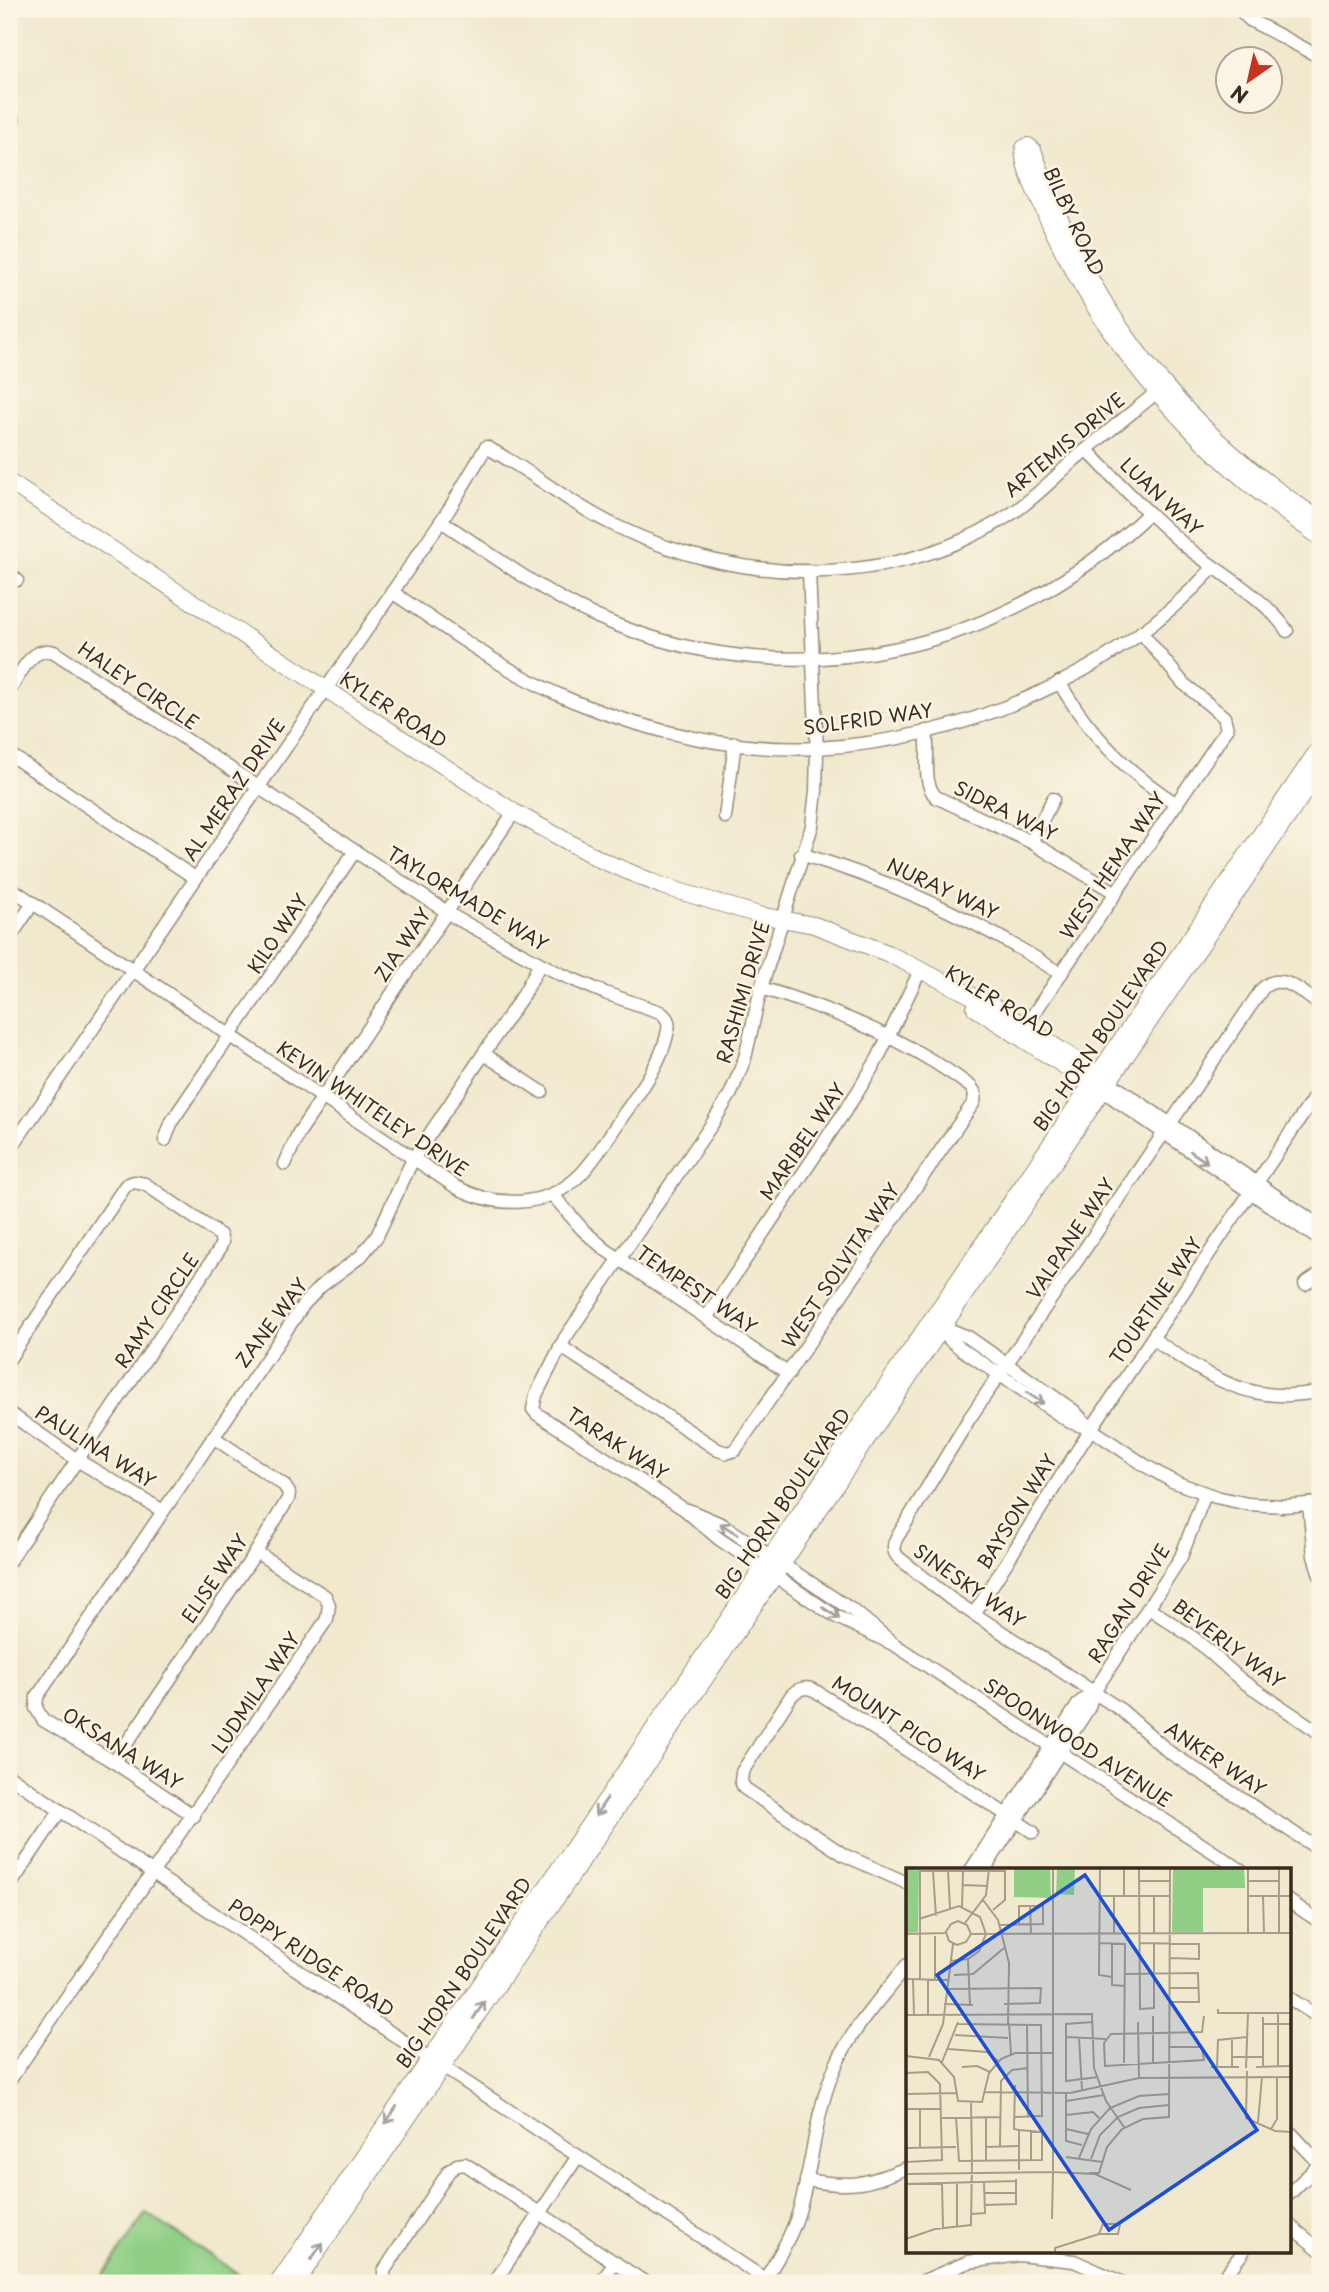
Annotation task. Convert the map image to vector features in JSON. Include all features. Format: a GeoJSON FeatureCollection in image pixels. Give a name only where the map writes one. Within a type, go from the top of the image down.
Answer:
{"type":"FeatureCollection","features":[{"type":"Feature","properties":{"kind":"main road","name":"BILBY ROAD"},"geometry":{"type":"LineString","coordinates":[[1320,520],[1261,480],[1213,437],[1165,387],[1115,320],[1072,244],[1033,150],[1026,147],[1022,153],[1030,177],[1065,255],[1105,324],[1156,393],[1228,466],[1320,537]]}},
{"type":"Feature","properties":{"kind":"main road"},"geometry":{"type":"LineString","coordinates":[[1156,393],[1169,399],[1207,438],[1213,437]]}},
{"type":"Feature","properties":{"kind":"main road","name":"KYLER ROAD"},"geometry":{"type":"LineString","coordinates":[[9,482],[514,812],[571,845],[631,873],[684,893],[781,921],[814,925],[887,953],[949,982],[1026,1026],[1101,1083]]}},
{"type":"Feature","properties":{"kind":"main road","name":"BIG HORN BOULEVARD"},"geometry":{"type":"LineString","coordinates":[[772,1566],[943,1327],[1320,747]]}},
{"type":"Feature","properties":{"kind":"main road","name":"BIG HORN BOULEVARD"},"geometry":{"type":"LineString","coordinates":[[278,2283],[435,2062],[1101,1083],[1320,769]]}},
{"type":"Feature","properties":{"kind":"main road","name":"KYLER ROAD"},"geometry":{"type":"LineString","coordinates":[[781,921],[917,977],[989,1016],[1101,1083]]}},
{"type":"Feature","properties":{"kind":"main road","name":"BIG HORN BOULEVARD"},"geometry":{"type":"LineString","coordinates":[[296,2283],[435,2062]]}},
{"type":"Feature","properties":{"kind":"street"},"geometry":{"type":"LineString","coordinates":[[1239,9],[1251,20],[1320,57]]}},
{"type":"Feature","properties":{"kind":"street","name":"ARTEMIS DRIVE"},"geometry":{"type":"LineString","coordinates":[[486,447],[521,466],[596,516],[682,552],[729,564],[809,572],[847,571],[885,565],[977,532],[1027,503],[1156,393]]}},
{"type":"Feature","properties":{"kind":"street","name":"AL MERAZ DRIVE"},"geometry":{"type":"LineString","coordinates":[[9,1151],[441,521],[486,447]]}},
{"type":"Feature","properties":{"kind":"street","name":"LUAN WAY"},"geometry":{"type":"LineString","coordinates":[[1087,450],[1149,513],[1213,568],[1266,607],[1287,631]]}},
{"type":"Feature","properties":{"kind":"street"},"geometry":{"type":"LineString","coordinates":[[441,521],[553,594],[590,613],[634,631],[680,645],[726,654],[777,659],[859,655],[900,648],[944,636],[989,619],[1072,576],[1111,547],[1149,513]]}},
{"type":"Feature","properties":{"kind":"street","name":"SOLFRID WAY"},"geometry":{"type":"LineString","coordinates":[[392,592],[501,665],[571,700],[660,729],[736,743],[816,748],[926,732],[993,712],[1059,682],[1097,661],[1171,609],[1213,568]]}},
{"type":"Feature","properties":{"kind":"street","name":"RASHIMI DRIVE"},"geometry":{"type":"LineString","coordinates":[[533,1409],[536,1395],[560,1346],[712,1124],[731,1093],[745,1058],[761,988],[813,817],[816,748],[809,572]]}},
{"type":"Feature","properties":{"kind":"street","name":"WEST HEMA WAY"},"geometry":{"type":"LineString","coordinates":[[1026,1026],[1226,733],[1224,717],[1195,694],[1168,667],[1141,632]]}},
{"type":"Feature","properties":{"kind":"street","name":"HALEY CIRCLE"},"geometry":{"type":"LineString","coordinates":[[9,691],[35,654],[51,650],[257,787]]}},
{"type":"Feature","properties":{"kind":"street"},"geometry":{"type":"LineString","coordinates":[[1059,682],[1084,722],[1113,755],[1144,782],[1177,804]]}},
{"type":"Feature","properties":{"kind":"street","name":"SIDRA WAY"},"geometry":{"type":"LineString","coordinates":[[926,732],[929,755],[927,779],[933,794],[1031,842],[1116,893]]}},
{"type":"Feature","properties":{"kind":"street"},"geometry":{"type":"LineString","coordinates":[[725,817],[736,743]]}},
{"type":"Feature","properties":{"kind":"street"},"geometry":{"type":"LineString","coordinates":[[9,754],[195,878]]}},
{"type":"Feature","properties":{"kind":"street","name":"TAYLORMADE WAY"},"geometry":{"type":"LineString","coordinates":[[257,787],[447,912],[540,964],[605,993],[660,1012],[668,1021]]}},
{"type":"Feature","properties":{"kind":"street"},"geometry":{"type":"LineString","coordinates":[[1031,842],[1053,799]]}},
{"type":"Feature","properties":{"kind":"street","name":"ZIA WAY"},"geometry":{"type":"LineString","coordinates":[[285,1164],[298,1134],[514,812]]}},
{"type":"Feature","properties":{"kind":"street","name":"KILO WAY"},"geometry":{"type":"LineString","coordinates":[[165,1140],[172,1121],[355,851]]}},
{"type":"Feature","properties":{"kind":"street","name":"NURAY WAY"},"geometry":{"type":"LineString","coordinates":[[801,854],[863,873],[940,905],[1006,940],[1061,974]]}},
{"type":"Feature","properties":{"kind":"street","name":"KEVIN WHITELEY DRIVE"},"geometry":{"type":"LineString","coordinates":[[9,887],[413,1159],[456,1187],[486,1199],[519,1202],[552,1194],[581,1174],[635,1097],[660,1051],[668,1030],[668,1021]]}},
{"type":"Feature","properties":{"kind":"street"},"geometry":{"type":"LineString","coordinates":[[9,939],[33,903]]}},
{"type":"Feature","properties":{"kind":"street","name":"ZANE WAY"},"geometry":{"type":"LineString","coordinates":[[36,1708],[39,1692],[304,1304],[321,1286],[361,1256],[377,1236],[413,1159],[523,995],[540,964]]}},
{"type":"Feature","properties":{"kind":"street","name":"MARIBEL WAY"},"geometry":{"type":"LineString","coordinates":[[706,1318],[852,1101],[888,1037],[917,977]]}},
{"type":"Feature","properties":{"kind":"street","name":"VALPANE WAY"},"geometry":{"type":"LineString","coordinates":[[1004,1369],[1266,985],[1274,981],[1288,983],[1320,1005]]}},
{"type":"Feature","properties":{"kind":"street"},"geometry":{"type":"LineString","coordinates":[[761,988],[822,1008],[888,1037]]}},
{"type":"Feature","properties":{"kind":"street","name":"WEST SOLVITA WAY"},"geometry":{"type":"LineString","coordinates":[[560,1346],[718,1450],[732,1452],[741,1444],[974,1102],[974,1090],[969,1084],[888,1037]]}},
{"type":"Feature","properties":{"kind":"street"},"geometry":{"type":"LineString","coordinates":[[484,1054],[541,1092]]}},
{"type":"Feature","properties":{"kind":"street","name":"KYLER ROAD"},"geometry":{"type":"LineString","coordinates":[[1101,1083],[1254,1188],[1320,1240]]}},
{"type":"Feature","properties":{"kind":"street","name":"TOURTINE WAY"},"geometry":{"type":"LineString","coordinates":[[1091,1429],[1320,1089]]}},
{"type":"Feature","properties":{"kind":"street","name":"RAMY CIRCLE"},"geometry":{"type":"LineString","coordinates":[[9,1359],[126,1185],[134,1182],[145,1184],[220,1235],[222,1242],[219,1250],[77,1460]]}},
{"type":"Feature","properties":{"kind":"street","name":"KYLER ROAD"},"geometry":{"type":"LineString","coordinates":[[1254,1188],[1320,1226]]}},
{"type":"Feature","properties":{"kind":"street","name":"TEMPEST WAY"},"geometry":{"type":"LineString","coordinates":[[552,1194],[583,1230],[618,1259],[789,1374]]}},
{"type":"Feature","properties":{"kind":"street"},"geometry":{"type":"LineString","coordinates":[[1305,1284],[1320,1274]]}},
{"type":"Feature","properties":{"kind":"street"},"geometry":{"type":"LineString","coordinates":[[943,1327],[955,1344],[1004,1369],[1070,1422],[1091,1429],[1159,1474],[1205,1493],[1248,1504],[1315,1504],[1314,1556],[1320,1575]]}},
{"type":"Feature","properties":{"kind":"street"},"geometry":{"type":"LineString","coordinates":[[1152,1338],[1205,1373],[1231,1386],[1274,1395],[1300,1395],[1320,1391]]}},
{"type":"Feature","properties":{"kind":"street","name":"SINESKY WAY"},"geometry":{"type":"LineString","coordinates":[[1004,1369],[969,1419],[894,1542],[895,1553],[974,1614],[1094,1692]]}},
{"type":"Feature","properties":{"kind":"street","name":"TARAK WAY"},"geometry":{"type":"LineString","coordinates":[[533,1409],[684,1508],[723,1525],[772,1566]]}},
{"type":"Feature","properties":{"kind":"street","name":"PAULINA WAY"},"geometry":{"type":"LineString","coordinates":[[9,1413],[77,1460],[163,1511]]}},
{"type":"Feature","properties":{"kind":"street","name":"BAYSON WAY"},"geometry":{"type":"LineString","coordinates":[[974,1614],[1091,1429]]}},
{"type":"Feature","properties":{"kind":"street","name":"ELISE WAY"},"geometry":{"type":"LineString","coordinates":[[114,1762],[287,1502],[289,1493],[284,1485],[213,1437]]}},
{"type":"Feature","properties":{"kind":"street"},"geometry":{"type":"LineString","coordinates":[[9,1562],[77,1460]]}},
{"type":"Feature","properties":{"kind":"street","name":"RAGAN DRIVE"},"geometry":{"type":"LineString","coordinates":[[1056,1750],[1091,1706],[1094,1692],[1181,1557],[1205,1493]]}},
{"type":"Feature","properties":{"kind":"street","name":"LUDMILA WAY"},"geometry":{"type":"LineString","coordinates":[[9,2081],[152,1872],[194,1816],[329,1615],[325,1596],[256,1552]]}},
{"type":"Feature","properties":{"kind":"street","name":"SPOONWOOD AVENUE"},"geometry":{"type":"LineString","coordinates":[[772,1566],[855,1612],[895,1645],[1238,1868]]}},
{"type":"Feature","properties":{"kind":"street","name":"BEVERLY WAY"},"geometry":{"type":"LineString","coordinates":[[1149,1608],[1195,1639],[1241,1681],[1320,1733]]}},
{"type":"Feature","properties":{"kind":"street","name":"MOUNT PICO WAY"},"geometry":{"type":"LineString","coordinates":[[906,1882],[844,1855],[744,1788],[741,1777],[744,1768],[791,1696],[798,1690],[814,1690],[1033,1832]]}},
{"type":"Feature","properties":{"kind":"street","name":"ANKER WAY"},"geometry":{"type":"LineString","coordinates":[[1094,1692],[1130,1717],[1168,1752],[1320,1850]]}},
{"type":"Feature","properties":{"kind":"street","name":"OKSANA WAY"},"geometry":{"type":"LineString","coordinates":[[36,1708],[43,1720],[114,1762],[194,1816]]}},
{"type":"Feature","properties":{"kind":"street"},"geometry":{"type":"LineString","coordinates":[[985,1868],[1012,1818],[1056,1750]]}},
{"type":"Feature","properties":{"kind":"street","name":"POPPY RIDGE ROAD"},"geometry":{"type":"LineString","coordinates":[[9,1776],[766,2282]]}},
{"type":"Feature","properties":{"kind":"street"},"geometry":{"type":"LineString","coordinates":[[9,1887],[60,1811]]}},
{"type":"Feature","properties":{"kind":"street"},"geometry":{"type":"LineString","coordinates":[[973,1868],[1012,1818]]}},
{"type":"Feature","properties":{"kind":"street"},"geometry":{"type":"LineString","coordinates":[[1290,1902],[1320,1922]]}},
{"type":"Feature","properties":{"kind":"street"},"geometry":{"type":"LineString","coordinates":[[766,2282],[793,2231],[824,2100],[836,2065],[858,2027],[906,1966]]}},
{"type":"Feature","properties":{"kind":"street"},"geometry":{"type":"LineString","coordinates":[[1290,1999],[1320,2018]]}},
{"type":"Feature","properties":{"kind":"street"},"geometry":{"type":"LineString","coordinates":[[1290,2131],[1320,2164],[1290,2193]]}},
{"type":"Feature","properties":{"kind":"street"},"geometry":{"type":"LineString","coordinates":[[494,2283],[579,2157]]}},
{"type":"Feature","properties":{"kind":"street"},"geometry":{"type":"LineString","coordinates":[[387,2283],[384,2271],[449,2171],[457,2165],[465,2164],[646,2283]]}},
{"type":"Feature","properties":{"kind":"street"},"geometry":{"type":"LineString","coordinates":[[806,2180],[842,2186],[870,2183],[906,2168]]}},
{"type":"Feature","properties":{"kind":"street"},"geometry":{"type":"LineString","coordinates":[[1290,2226],[1320,2250]]}},
{"type":"Feature","properties":{"kind":"street"},"geometry":{"type":"LineString","coordinates":[[1220,2283],[1241,2254]]}},
{"type":"Feature","properties":{"kind":"street"},"geometry":{"type":"LineString","coordinates":[[919,2283],[968,2262],[1019,2255],[1075,2256],[1123,2283]]}},
{"type":"Feature","properties":{"kind":"street"},"geometry":{"type":"LineString","coordinates":[[601,2283],[615,2262]]}},
{"type":"Feature","properties":{"kind":"green space"},"geometry":{"type":"Polygon","coordinates":[[[146,2213],[252,2283],[98,2283],[146,2213]]]}}]}
